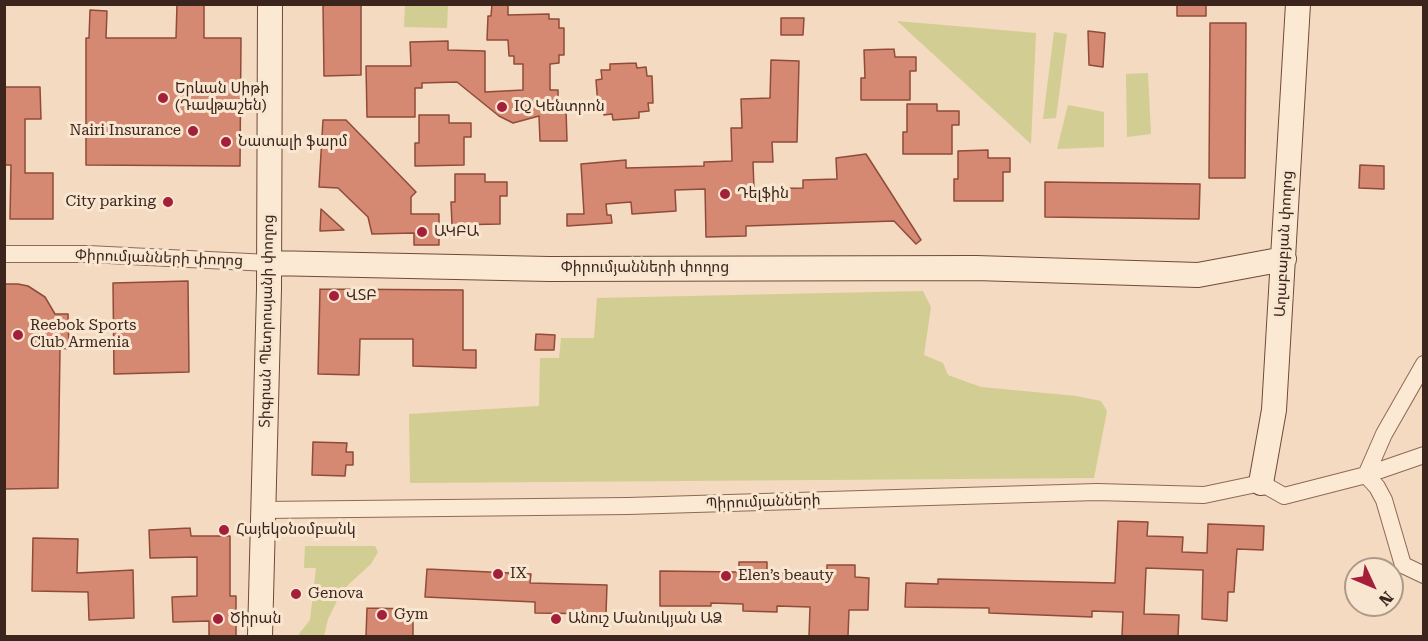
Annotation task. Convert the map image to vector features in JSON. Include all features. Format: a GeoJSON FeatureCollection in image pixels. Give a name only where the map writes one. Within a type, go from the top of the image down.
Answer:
{"type":"FeatureCollection","features":[{"type":"Feature","properties":{"kind":"street","name":"Տիգրան Պետրոսյանի փողոց"},"geometry":{"type":"LineString","coordinates":[[270,4],[273,263]]}},
{"type":"Feature","properties":{"kind":"street","name":"Տիգրան Պետրոսյանի փողոց"},"geometry":{"type":"LineString","coordinates":[[260,636],[268,510],[278,4]]}},
{"type":"Feature","properties":{"kind":"street","name":"Աղաբաբյան փողոց"},"geometry":{"type":"LineString","coordinates":[[1261,483],[1274,411],[1298,4]]}},
{"type":"Feature","properties":{"kind":"street","name":"Փիրումյանների փողոց"},"geometry":{"type":"LineString","coordinates":[[4,254],[88,254],[273,263],[549,269],[976,268],[1198,275],[1284,259]]}},
{"type":"Feature","properties":{"kind":"street"},"geometry":{"type":"LineString","coordinates":[[1366,475],[1384,434],[1424,364]]}},
{"type":"Feature","properties":{"kind":"street"},"geometry":{"type":"LineString","coordinates":[[1261,483],[1284,496],[1366,475],[1424,455]]}},
{"type":"Feature","properties":{"kind":"street"},"geometry":{"type":"LineString","coordinates":[[1366,475],[1377,487],[1383,500],[1402,565],[1424,575]]}},
{"type":"Feature","properties":{"kind":"street","name":"Պիրումյանների"},"geometry":{"type":"LineString","coordinates":[[268,510],[628,506],[1097,492],[1203,495],[1261,483]]}},
{"type":"Feature","properties":{"kind":"street","name":"Տիգրան Պետրոսյանի փողոց"},"geometry":{"type":"LineString","coordinates":[[268,510],[271,636]]}},
{"type":"Feature","properties":{"kind":"shaded area"},"geometry":{"type":"Polygon","coordinates":[[[405,5],[448,5],[447,28],[404,27],[405,5]]]}},
{"type":"Feature","properties":{"kind":"shaded area"},"geometry":{"type":"Polygon","coordinates":[[[897,21],[1036,33],[1031,144],[897,21]]]}},
{"type":"Feature","properties":{"kind":"shaded area"},"geometry":{"type":"Polygon","coordinates":[[[1054,32],[1067,34],[1056,118],[1043,119],[1054,32]]]}},
{"type":"Feature","properties":{"kind":"shaded area"},"geometry":{"type":"Polygon","coordinates":[[[1148,73],[1151,134],[1127,137],[1126,74],[1148,73]]]}},
{"type":"Feature","properties":{"kind":"shaded area"},"geometry":{"type":"Polygon","coordinates":[[[1068,105],[1104,112],[1104,147],[1057,149],[1068,105]]]}},
{"type":"Feature","properties":{"kind":"shaded area"},"geometry":{"type":"Polygon","coordinates":[[[923,291],[931,307],[924,355],[943,363],[948,375],[981,387],[1076,396],[1101,401],[1107,411],[1094,478],[410,483],[409,414],[539,406],[540,358],[559,358],[561,338],[594,338],[597,298],[923,291]]]}},
{"type":"Feature","properties":{"kind":"shaded area"},"geometry":{"type":"Polygon","coordinates":[[[305,546],[375,546],[378,552],[371,564],[340,595],[328,619],[324,636],[299,636],[310,620],[316,568],[304,568],[305,546]]]}},
{"type":"Feature","properties":{"kind":"building","name":"Երևան Սիթի (Դավթաշեն)"},"geometry":{"type":"Polygon","coordinates":[[[177,4],[204,4],[204,38],[241,38],[240,166],[86,165],[86,38],[89,38],[90,10],[107,11],[106,38],[176,38],[177,4]]]}},
{"type":"Feature","properties":{"kind":"building"},"geometry":{"type":"Polygon","coordinates":[[[323,4],[361,4],[361,75],[324,76],[323,4]]]}},
{"type":"Feature","properties":{"kind":"building"},"geometry":{"type":"Polygon","coordinates":[[[492,4],[508,4],[508,15],[549,14],[549,19],[559,19],[559,28],[564,28],[564,55],[559,55],[559,63],[550,64],[550,90],[558,90],[558,109],[566,109],[567,141],[540,141],[539,116],[513,123],[499,116],[457,82],[422,83],[422,88],[415,88],[415,117],[367,117],[366,66],[411,66],[410,42],[448,41],[448,50],[485,51],[485,92],[523,90],[523,64],[514,64],[514,56],[509,56],[508,40],[487,40],[488,16],[491,16],[492,4]]]}},
{"type":"Feature","properties":{"kind":"building"},"geometry":{"type":"Polygon","coordinates":[[[1177,4],[1206,4],[1206,16],[1177,16],[1177,4]]]}},
{"type":"Feature","properties":{"kind":"building"},"geometry":{"type":"Polygon","coordinates":[[[781,18],[804,18],[803,35],[781,35],[781,18]]]}},
{"type":"Feature","properties":{"kind":"building"},"geometry":{"type":"Polygon","coordinates":[[[1210,23],[1246,23],[1245,178],[1209,178],[1210,23]]]}},
{"type":"Feature","properties":{"kind":"building"},"geometry":{"type":"Polygon","coordinates":[[[1088,31],[1105,33],[1103,67],[1089,65],[1088,31]]]}},
{"type":"Feature","properties":{"kind":"building"},"geometry":{"type":"Polygon","coordinates":[[[894,49],[895,57],[916,57],[916,71],[910,71],[910,100],[861,100],[861,78],[865,78],[864,50],[894,49]]]}},
{"type":"Feature","properties":{"kind":"building"},"geometry":{"type":"Polygon","coordinates":[[[771,60],[799,61],[797,142],[772,142],[773,162],[753,162],[754,189],[803,188],[803,180],[837,179],[836,158],[866,154],[921,240],[916,244],[894,221],[746,226],[746,236],[706,237],[705,189],[675,190],[676,211],[632,214],[631,202],[606,204],[607,215],[611,215],[612,223],[567,226],[567,214],[584,214],[581,164],[626,160],[626,168],[704,166],[704,162],[732,161],[731,128],[742,128],[741,99],[770,98],[771,60]]]}},
{"type":"Feature","properties":{"kind":"building"},"geometry":{"type":"Polygon","coordinates":[[[636,63],[637,68],[646,67],[647,76],[652,76],[653,103],[648,103],[649,111],[639,112],[639,118],[613,120],[612,114],[604,115],[603,106],[598,106],[596,80],[602,79],[601,70],[610,70],[610,64],[636,63]]]}},
{"type":"Feature","properties":{"kind":"building"},"geometry":{"type":"Polygon","coordinates":[[[4,87],[40,87],[41,119],[25,119],[25,173],[53,173],[53,219],[10,219],[11,165],[4,165],[4,87]]]}},
{"type":"Feature","properties":{"kind":"building"},"geometry":{"type":"Polygon","coordinates":[[[907,104],[937,104],[937,111],[959,111],[959,125],[952,125],[952,154],[903,154],[903,132],[907,132],[907,104]]]}},
{"type":"Feature","properties":{"kind":"building"},"geometry":{"type":"Polygon","coordinates":[[[419,115],[449,115],[449,123],[471,123],[471,137],[464,137],[464,165],[415,166],[415,143],[419,143],[419,115]]]}},
{"type":"Feature","properties":{"kind":"building"},"geometry":{"type":"Polygon","coordinates":[[[323,120],[346,120],[416,192],[411,197],[411,214],[439,214],[439,245],[414,245],[414,233],[372,234],[368,217],[338,188],[319,187],[323,120]]]}},
{"type":"Feature","properties":{"kind":"building"},"geometry":{"type":"Polygon","coordinates":[[[988,150],[988,158],[1010,158],[1010,172],[1003,172],[1003,201],[954,201],[954,179],[958,179],[958,151],[988,150]]]}},
{"type":"Feature","properties":{"kind":"building"},"geometry":{"type":"Polygon","coordinates":[[[1360,165],[1384,166],[1384,189],[1359,188],[1360,165]]]}},
{"type":"Feature","properties":{"kind":"building"},"geometry":{"type":"Polygon","coordinates":[[[455,174],[485,174],[485,182],[507,182],[507,196],[500,196],[500,224],[452,225],[451,202],[455,202],[455,174]]]}},
{"type":"Feature","properties":{"kind":"building"},"geometry":{"type":"Polygon","coordinates":[[[1045,182],[1200,184],[1199,219],[1045,217],[1045,182]]]}},
{"type":"Feature","properties":{"kind":"building"},"geometry":{"type":"Polygon","coordinates":[[[321,209],[344,230],[320,231],[321,209]]]}},
{"type":"Feature","properties":{"kind":"building"},"geometry":{"type":"Polygon","coordinates":[[[188,281],[189,372],[114,374],[113,283],[188,281]]]}},
{"type":"Feature","properties":{"kind":"building"},"geometry":{"type":"Polygon","coordinates":[[[4,284],[28,286],[45,297],[55,314],[68,314],[69,349],[60,348],[58,488],[4,489],[4,284]]]}},
{"type":"Feature","properties":{"kind":"building"},"geometry":{"type":"Polygon","coordinates":[[[320,289],[463,290],[463,350],[476,350],[476,368],[413,366],[413,339],[360,339],[359,375],[318,374],[320,289]]]}},
{"type":"Feature","properties":{"kind":"building"},"geometry":{"type":"Polygon","coordinates":[[[536,334],[555,335],[554,350],[535,350],[536,334]]]}},
{"type":"Feature","properties":{"kind":"building"},"geometry":{"type":"Polygon","coordinates":[[[313,442],[347,443],[346,452],[353,452],[353,465],[346,465],[345,476],[312,475],[313,442]]]}},
{"type":"Feature","properties":{"kind":"building"},"geometry":{"type":"Polygon","coordinates":[[[1118,521],[1148,522],[1147,536],[1183,537],[1182,552],[1207,553],[1208,524],[1264,526],[1263,550],[1237,549],[1234,592],[1228,592],[1227,621],[1202,619],[1203,570],[1146,568],[1144,614],[1179,615],[1178,636],[1122,636],[1123,612],[1092,611],[1092,617],[989,613],[989,608],[905,607],[906,583],[938,584],[938,579],[1115,583],[1118,521]]]}},
{"type":"Feature","properties":{"kind":"building"},"geometry":{"type":"Polygon","coordinates":[[[190,528],[191,536],[230,536],[230,596],[236,596],[236,636],[209,636],[209,621],[173,622],[172,597],[197,596],[197,557],[150,558],[149,530],[190,528]]]}},
{"type":"Feature","properties":{"kind":"building"},"geometry":{"type":"Polygon","coordinates":[[[33,538],[78,539],[77,573],[133,570],[134,618],[89,620],[88,592],[32,591],[33,538]]]}},
{"type":"Feature","properties":{"kind":"building"},"geometry":{"type":"Polygon","coordinates":[[[739,562],[767,562],[767,573],[827,574],[827,565],[855,565],[855,577],[869,578],[868,610],[849,610],[848,636],[809,636],[810,607],[777,606],[777,612],[743,611],[743,604],[660,606],[660,571],[739,572],[739,562]]]}},
{"type":"Feature","properties":{"kind":"building"},"geometry":{"type":"Polygon","coordinates":[[[427,569],[531,574],[530,583],[607,585],[606,614],[535,613],[535,602],[425,597],[427,569]]]}},
{"type":"Feature","properties":{"kind":"building"},"geometry":{"type":"Polygon","coordinates":[[[367,608],[413,609],[413,636],[366,636],[367,608]]]}},
{"type":"Feature","properties":{"kind":"place","name":"Երևան Սիթի (Դավթաշեն)"},"geometry":{"type":"Point","coordinates":[163,98]}},
{"type":"Feature","properties":{"kind":"place","name":"IQ Կենտրոն"},"geometry":{"type":"Point","coordinates":[502,107]}},
{"type":"Feature","properties":{"kind":"place","name":"Nairi Insurance"},"geometry":{"type":"Point","coordinates":[193,131]}},
{"type":"Feature","properties":{"kind":"place","name":"Նատալի ֆարմ"},"geometry":{"type":"Point","coordinates":[226,142]}},
{"type":"Feature","properties":{"kind":"place","name":"Դելֆին"},"geometry":{"type":"Point","coordinates":[725,194]}},
{"type":"Feature","properties":{"kind":"place","name":"City parking"},"geometry":{"type":"Point","coordinates":[168,202]}},
{"type":"Feature","properties":{"kind":"place","name":"ԱԿԲԱ"},"geometry":{"type":"Point","coordinates":[422,232]}},
{"type":"Feature","properties":{"kind":"place","name":"ՎՏԲ"},"geometry":{"type":"Point","coordinates":[334,296]}},
{"type":"Feature","properties":{"kind":"place","name":"Reebok Sports Club Armenia"},"geometry":{"type":"Point","coordinates":[18,335]}},
{"type":"Feature","properties":{"kind":"place","name":"Հայեկօնօմբանկ"},"geometry":{"type":"Point","coordinates":[224,530]}},
{"type":"Feature","properties":{"kind":"place","name":"IX"},"geometry":{"type":"Point","coordinates":[498,574]}},
{"type":"Feature","properties":{"kind":"place","name":"Elen’s beauty"},"geometry":{"type":"Point","coordinates":[726,576]}},
{"type":"Feature","properties":{"kind":"place","name":"Genova"},"geometry":{"type":"Point","coordinates":[296,594]}},
{"type":"Feature","properties":{"kind":"place","name":"Gym"},"geometry":{"type":"Point","coordinates":[382,615]}},
{"type":"Feature","properties":{"kind":"place","name":"Ծիրան"},"geometry":{"type":"Point","coordinates":[218,619]}},
{"type":"Feature","properties":{"kind":"place","name":"Անուշ Մանուկյան ԱՁ"},"geometry":{"type":"Point","coordinates":[556,619]}}]}
